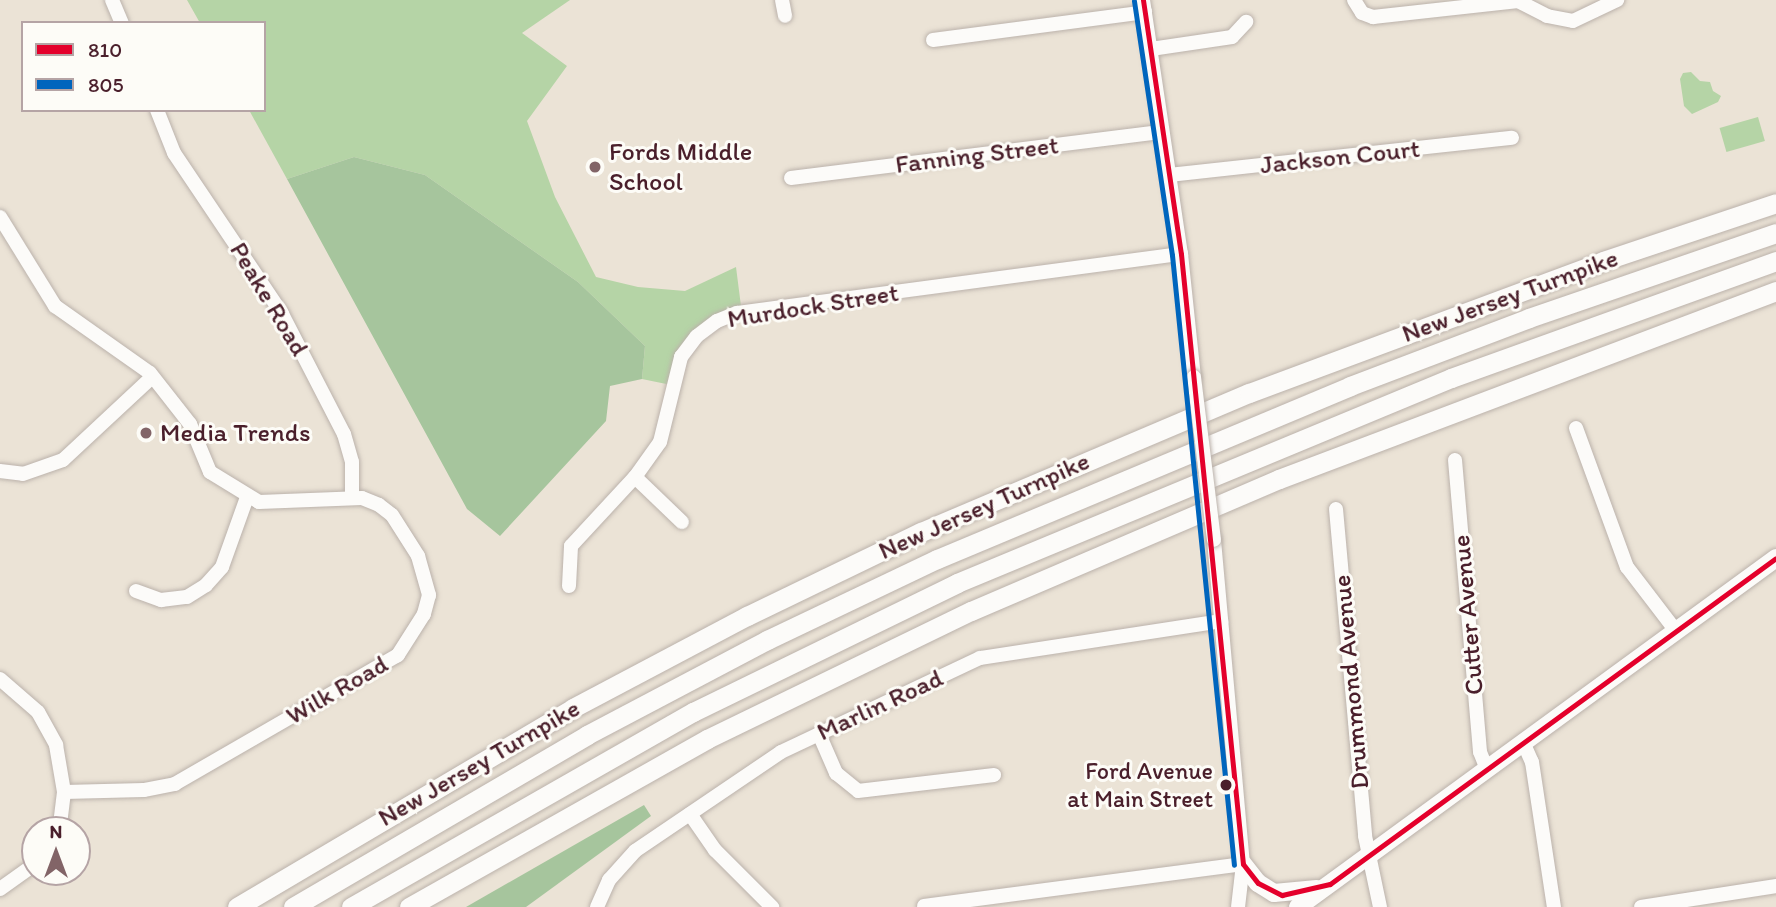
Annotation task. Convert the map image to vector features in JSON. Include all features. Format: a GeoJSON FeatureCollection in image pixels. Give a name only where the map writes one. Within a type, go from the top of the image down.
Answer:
{"type":"FeatureCollection","features":[{"type":"Feature","properties":{"kind":"highway","name":"New Jersey Turnpike"},"geometry":{"type":"LineString","coordinates":[[237,907],[562,714],[747,616],[921,532],[1248,393],[1603,261],[1776,203]]}},
{"type":"Feature","properties":{"kind":"highway","name":"New Jersey Turnpike"},"geometry":{"type":"LineString","coordinates":[[293,907],[599,729],[767,640],[948,554],[1350,386],[1541,313],[1776,233]]}},
{"type":"Feature","properties":{"kind":"highway"},"geometry":{"type":"LineString","coordinates":[[351,907],[692,712],[957,583],[1451,378],[1776,261]]}},
{"type":"Feature","properties":{"kind":"highway"},"geometry":{"type":"LineString","coordinates":[[409,907],[707,739],[971,611],[1279,479],[1776,292]]}},
{"type":"Feature","properties":{"kind":"main road"},"geometry":{"type":"LineString","coordinates":[[1298,907],[1776,558]]}},
{"type":"Feature","properties":{"kind":"main road"},"geometry":{"type":"LineString","coordinates":[[1243,864],[1258,883],[1274,893],[1298,894],[1330,884]]}},
{"type":"Feature","properties":{"kind":"street"},"geometry":{"type":"LineString","coordinates":[[113,0],[121,21]]}},
{"type":"Feature","properties":{"kind":"street"},"geometry":{"type":"LineString","coordinates":[[782,0],[785,16]]}},
{"type":"Feature","properties":{"kind":"street"},"geometry":{"type":"LineString","coordinates":[[1354,0],[1362,13],[1373,17],[1450,4],[1518,1],[1547,16],[1573,21],[1617,0]]}},
{"type":"Feature","properties":{"kind":"street"},"geometry":{"type":"LineString","coordinates":[[933,40],[1144,6],[1181,254],[1213,540],[1243,864],[1238,907]]}},
{"type":"Feature","properties":{"kind":"street"},"geometry":{"type":"LineString","coordinates":[[1151,50],[1232,37],[1246,22]]}},
{"type":"Feature","properties":{"kind":"street","name":"Peake Road"},"geometry":{"type":"LineString","coordinates":[[158,112],[174,153],[282,314],[344,434],[352,462],[352,498]]}},
{"type":"Feature","properties":{"kind":"street","name":"Fanning Street"},"geometry":{"type":"LineString","coordinates":[[791,178],[1162,132]]}},
{"type":"Feature","properties":{"kind":"street","name":"Jackson Court"},"geometry":{"type":"LineString","coordinates":[[1168,175],[1512,138]]}},
{"type":"Feature","properties":{"kind":"street","name":"Wilk Road"},"geometry":{"type":"LineString","coordinates":[[0,217],[55,306],[152,377],[190,424],[210,472],[259,502],[352,498],[370,500],[388,511],[418,556],[429,595],[424,614],[398,655],[175,783],[145,790],[64,792]]}},
{"type":"Feature","properties":{"kind":"street","name":"Murdock Street"},"geometry":{"type":"LineString","coordinates":[[569,586],[571,546],[635,477],[660,442],[681,357],[697,336],[717,321],[737,313],[1181,254]]}},
{"type":"Feature","properties":{"kind":"street"},"geometry":{"type":"LineString","coordinates":[[0,471],[23,474],[63,460],[152,377]]}},
{"type":"Feature","properties":{"kind":"street"},"geometry":{"type":"LineString","coordinates":[[1576,428],[1627,567],[1676,631]]}},
{"type":"Feature","properties":{"kind":"street","name":"Cutter Avenue"},"geometry":{"type":"LineString","coordinates":[[1455,460],[1480,752],[1487,769]]}},
{"type":"Feature","properties":{"kind":"street"},"geometry":{"type":"LineString","coordinates":[[635,477],[681,522]]}},
{"type":"Feature","properties":{"kind":"street"},"geometry":{"type":"LineString","coordinates":[[136,591],[161,600],[187,597],[206,585],[222,567],[247,497]]}},
{"type":"Feature","properties":{"kind":"street","name":"Drummond Avenue"},"geometry":{"type":"LineString","coordinates":[[1336,509],[1370,854],[1380,907]]}},
{"type":"Feature","properties":{"kind":"street","name":"Marlin Road"},"geometry":{"type":"LineString","coordinates":[[597,907],[620,864],[781,752],[819,734],[1003,651],[1221,621]]}},
{"type":"Feature","properties":{"kind":"street"},"geometry":{"type":"LineString","coordinates":[[0,699],[5,682],[38,712],[56,745],[64,792],[61,816]]}},
{"type":"Feature","properties":{"kind":"street"},"geometry":{"type":"LineString","coordinates":[[819,734],[836,773],[858,791],[994,775]]}},
{"type":"Feature","properties":{"kind":"street"},"geometry":{"type":"LineString","coordinates":[[1523,743],[1532,762],[1554,907]]}},
{"type":"Feature","properties":{"kind":"street"},"geometry":{"type":"LineString","coordinates":[[690,814],[715,850],[753,883],[772,907]]}},
{"type":"Feature","properties":{"kind":"street"},"geometry":{"type":"LineString","coordinates":[[924,906],[1243,864]]}},
{"type":"Feature","properties":{"kind":"street"},"geometry":{"type":"LineString","coordinates":[[0,890],[21,874]]}},
{"type":"Feature","properties":{"kind":"street"},"geometry":{"type":"LineString","coordinates":[[1641,907],[1776,886]]}},
{"type":"Feature","properties":{"kind":"green space"},"geometry":{"type":"Polygon","coordinates":[[[187,0],[570,0],[522,33],[567,66],[527,121],[555,197],[596,277],[638,287],[685,291],[736,267],[742,314],[692,343],[676,386],[642,379],[645,346],[578,282],[425,175],[354,157],[287,179],[250,112],[266,112],[266,21],[199,21],[187,0]]]}},
{"type":"Feature","properties":{"kind":"green space"},"geometry":{"type":"Polygon","coordinates":[[[1691,72],[1700,81],[1710,82],[1713,91],[1721,96],[1718,102],[1692,114],[1684,106],[1680,79],[1683,73],[1691,72]]]}},
{"type":"Feature","properties":{"kind":"green space"},"geometry":{"type":"Polygon","coordinates":[[[1758,117],[1765,141],[1726,152],[1720,128],[1758,117]]]}},
{"type":"Feature","properties":{"kind":"green space"},"geometry":{"type":"Polygon","coordinates":[[[354,157],[425,175],[578,282],[645,346],[642,379],[610,386],[606,421],[500,536],[467,509],[287,179],[354,157]]]}},
{"type":"Feature","properties":{"kind":"green space"},"geometry":{"type":"Polygon","coordinates":[[[644,805],[651,816],[526,907],[466,907],[644,805]]]}},
{"type":"Feature","properties":{"kind":"transit line","name":"810"},"geometry":{"type":"LineString","coordinates":[[1143,0],[1181,254],[1243,864],[1258,883],[1282,895],[1330,884],[1776,558]]}},
{"type":"Feature","properties":{"kind":"transit line","name":"805"},"geometry":{"type":"LineString","coordinates":[[1134,1],[1172,255],[1234,865]]}},
{"type":"Feature","properties":{"kind":"place","name":"Fords Middle School"},"geometry":{"type":"Point","coordinates":[595,167]}},
{"type":"Feature","properties":{"kind":"place","name":"Media Trends"},"geometry":{"type":"Point","coordinates":[146,433]}},
{"type":"Feature","properties":{"kind":"place","name":"Ford Avenue at Main Street"},"geometry":{"type":"Point","coordinates":[1226,785]}}]}
